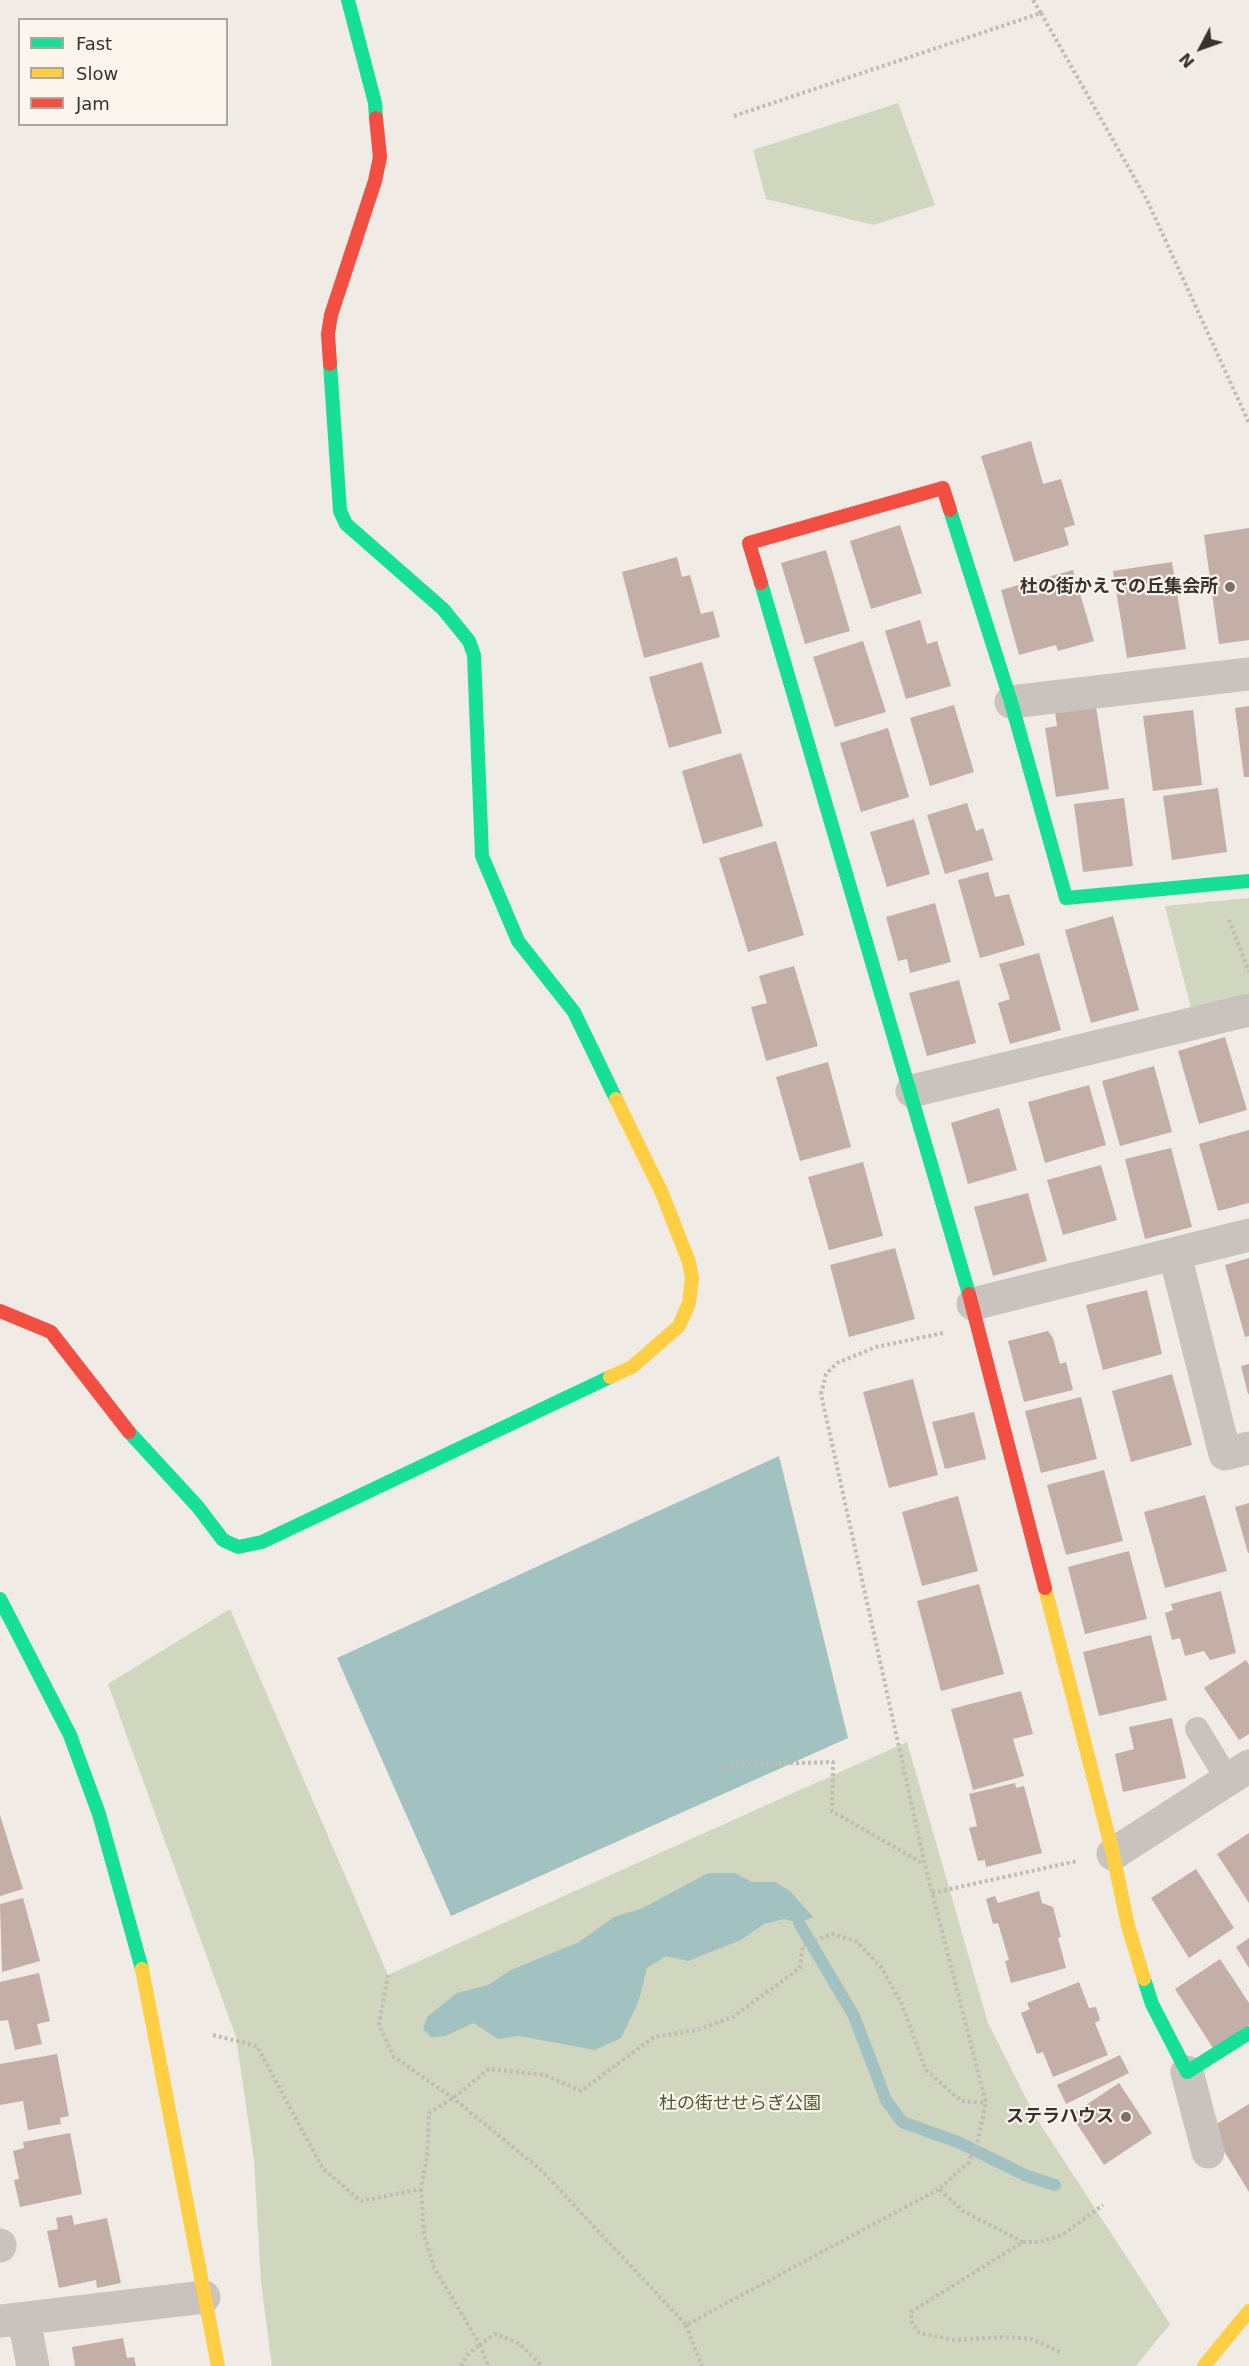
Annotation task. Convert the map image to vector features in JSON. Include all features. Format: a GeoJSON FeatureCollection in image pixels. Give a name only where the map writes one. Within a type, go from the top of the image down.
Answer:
{"type":"FeatureCollection","features":[{"type":"Feature","properties":{"kind":"street"},"geometry":{"type":"LineString","coordinates":[[0,1311],[51,1332],[111,1412],[198,1507],[223,1540],[238,1547],[262,1542],[632,1367],[680,1326],[689,1303],[692,1278],[689,1262],[662,1193],[574,1012],[518,941],[482,856],[474,656],[469,641],[443,609],[346,524],[339,511],[328,334],[331,315],[345,280],[380,157],[375,103],[348,0]]}},
{"type":"Feature","properties":{"kind":"street"},"geometry":{"type":"LineString","coordinates":[[1208,2152],[1186,2072],[1152,2004],[1128,1926],[1113,1854],[976,1315],[749,543],[943,488],[1011,702],[1066,898],[1249,881]]}},
{"type":"Feature","properties":{"kind":"street"},"geometry":{"type":"LineString","coordinates":[[1011,702],[1249,674]]}},
{"type":"Feature","properties":{"kind":"street"},"geometry":{"type":"LineString","coordinates":[[912,1091],[1249,1010]]}},
{"type":"Feature","properties":{"kind":"street"},"geometry":{"type":"LineString","coordinates":[[976,1315],[1249,1235]]}},
{"type":"Feature","properties":{"kind":"street"},"geometry":{"type":"LineString","coordinates":[[1175,1255],[1225,1454],[1249,1448]]}},
{"type":"Feature","properties":{"kind":"street"},"geometry":{"type":"LineString","coordinates":[[0,1599],[35,1663],[70,1735],[99,1814],[140,1959],[218,2366]]}},
{"type":"Feature","properties":{"kind":"street"},"geometry":{"type":"LineString","coordinates":[[1113,1854],[1238,1773]]}},
{"type":"Feature","properties":{"kind":"street"},"geometry":{"type":"LineString","coordinates":[[1186,2072],[1249,2033]]}},
{"type":"Feature","properties":{"kind":"street"},"geometry":{"type":"LineString","coordinates":[[33,2366],[12,2321],[204,2297]]}},
{"type":"Feature","properties":{"kind":"street"},"geometry":{"type":"LineString","coordinates":[[1204,2366],[1249,2311]]}},
{"type":"Feature","properties":{"kind":"lane"},"geometry":{"type":"LineString","coordinates":[[1197,1729],[1238,1773]]}},
{"type":"Feature","properties":{"kind":"path"},"geometry":{"type":"LineString","coordinates":[[1033,0],[1147,200],[1249,423]]}},
{"type":"Feature","properties":{"kind":"path"},"geometry":{"type":"LineString","coordinates":[[734,116],[1041,13]]}},
{"type":"Feature","properties":{"kind":"path"},"geometry":{"type":"LineString","coordinates":[[1215,885],[1249,973]]}},
{"type":"Feature","properties":{"kind":"path"},"geometry":{"type":"LineString","coordinates":[[686,2325],[939,2189],[968,2163],[977,2144],[986,2103],[925,1864],[821,1395],[826,1374],[837,1363],[876,1347],[910,1339],[976,1315]]}},
{"type":"Feature","properties":{"kind":"path"},"geometry":{"type":"LineString","coordinates":[[730,1765],[833,1762],[832,1811],[925,1864]]}},
{"type":"Feature","properties":{"kind":"path"},"geometry":{"type":"LineString","coordinates":[[932,1893],[1113,1854]]}},
{"type":"Feature","properties":{"kind":"path"},"geometry":{"type":"LineString","coordinates":[[488,2366],[480,2344],[434,2268],[424,2234],[421,2189],[427,2157],[429,2113],[453,2098],[489,2069],[545,2075],[581,2091],[654,2037],[697,2030],[733,2018],[800,1968],[802,1945],[818,1937],[832,1934],[856,1941],[890,1980],[912,2029],[926,2070],[961,2101],[986,2103]]}},
{"type":"Feature","properties":{"kind":"path"},"geometry":{"type":"LineString","coordinates":[[388,1975],[379,2025],[394,2057],[453,2098],[541,2170],[686,2325],[702,2366]]}},
{"type":"Feature","properties":{"kind":"path"},"geometry":{"type":"LineString","coordinates":[[213,2035],[257,2046],[323,2169],[361,2201],[421,2189]]}},
{"type":"Feature","properties":{"kind":"path"},"geometry":{"type":"LineString","coordinates":[[939,2189],[963,2211],[1023,2242],[1040,2242],[1062,2235],[1103,2205]]}},
{"type":"Feature","properties":{"kind":"path"},"geometry":{"type":"LineString","coordinates":[[1023,2242],[922,2303],[911,2312],[910,2321],[919,2333],[954,2340],[1004,2337],[1032,2339],[1060,2352]]}},
{"type":"Feature","properties":{"kind":"path"},"geometry":{"type":"LineString","coordinates":[[462,2366],[467,2355],[496,2334],[520,2344],[542,2366]]}},
{"type":"Feature","properties":{"kind":"green space"},"geometry":{"type":"Polygon","coordinates":[[[898,103],[935,205],[874,225],[766,199],[753,150],[898,103]]]}},
{"type":"Feature","properties":{"kind":"green space"},"geometry":{"type":"Polygon","coordinates":[[[1249,898],[1249,994],[1191,1008],[1165,906],[1249,898]]]}},
{"type":"Feature","properties":{"kind":"green space","name":"杜の街せせらぎ公園"},"geometry":{"type":"Polygon","coordinates":[[[230,1609],[388,1975],[907,1742],[988,2023],[1035,2116],[1170,2324],[1136,2366],[272,2366],[261,2282],[254,2160],[236,2037],[108,1684],[230,1609]]]}},
{"type":"Feature","properties":{"kind":"water"},"geometry":{"type":"Polygon","coordinates":[[[779,1456],[848,1738],[451,1916],[337,1658],[779,1456]]]}},
{"type":"Feature","properties":{"kind":"water"},"geometry":{"type":"Polygon","coordinates":[[[708,1873],[735,1873],[752,1882],[775,1882],[790,1891],[813,1917],[799,1923],[784,1919],[764,1924],[741,1940],[688,1961],[666,1956],[647,1968],[638,2003],[621,2038],[595,2050],[519,2036],[498,2039],[474,2023],[445,2036],[431,2037],[423,2029],[427,2017],[457,1993],[488,1985],[511,1970],[579,1942],[614,1917],[643,1908],[708,1873]]]}},
{"type":"Feature","properties":{"kind":"building"},"geometry":{"type":"Polygon","coordinates":[[[1031,441],[1043,484],[1061,479],[1075,525],[1064,528],[1069,545],[1014,562],[981,456],[1031,441]]]}},
{"type":"Feature","properties":{"kind":"building"},"geometry":{"type":"Polygon","coordinates":[[[900,525],[922,593],[871,609],[850,541],[900,525]]]}},
{"type":"Feature","properties":{"kind":"building","name":"杜の街かえでの丘集会所"},"geometry":{"type":"Polygon","coordinates":[[[1249,528],[1249,640],[1219,644],[1204,535],[1249,528]]]}},
{"type":"Feature","properties":{"kind":"building"},"geometry":{"type":"Polygon","coordinates":[[[826,550],[850,631],[805,644],[781,563],[826,550]]]}},
{"type":"Feature","properties":{"kind":"building"},"geometry":{"type":"Polygon","coordinates":[[[677,557],[682,577],[690,575],[701,614],[713,611],[720,637],[644,658],[622,572],[677,557]]]}},
{"type":"Feature","properties":{"kind":"building"},"geometry":{"type":"Polygon","coordinates":[[[1172,562],[1186,649],[1127,658],[1113,571],[1172,562]]]}},
{"type":"Feature","properties":{"kind":"building"},"geometry":{"type":"Polygon","coordinates":[[[1073,570],[1094,641],[1058,651],[1056,645],[1019,655],[1001,590],[1073,570]]]}},
{"type":"Feature","properties":{"kind":"building"},"geometry":{"type":"Polygon","coordinates":[[[920,620],[927,644],[937,641],[951,686],[906,699],[885,631],[920,620]]]}},
{"type":"Feature","properties":{"kind":"building"},"geometry":{"type":"Polygon","coordinates":[[[863,641],[886,712],[835,727],[813,657],[863,641]]]}},
{"type":"Feature","properties":{"kind":"building"},"geometry":{"type":"Polygon","coordinates":[[[702,662],[722,733],[669,748],[649,677],[702,662]]]}},
{"type":"Feature","properties":{"kind":"building"},"geometry":{"type":"Polygon","coordinates":[[[954,705],[974,772],[930,786],[910,718],[954,705]]]}},
{"type":"Feature","properties":{"kind":"building"},"geometry":{"type":"Polygon","coordinates":[[[1249,706],[1249,777],[1244,777],[1235,708],[1249,706]]]}},
{"type":"Feature","properties":{"kind":"building"},"geometry":{"type":"Polygon","coordinates":[[[1096,707],[1109,789],[1056,797],[1045,728],[1057,726],[1055,712],[1096,707]]]}},
{"type":"Feature","properties":{"kind":"building"},"geometry":{"type":"Polygon","coordinates":[[[1193,710],[1202,785],[1153,791],[1143,716],[1193,710]]]}},
{"type":"Feature","properties":{"kind":"building"},"geometry":{"type":"Polygon","coordinates":[[[888,728],[909,797],[861,812],[840,743],[888,728]]]}},
{"type":"Feature","properties":{"kind":"building"},"geometry":{"type":"Polygon","coordinates":[[[741,753],[763,826],[703,844],[682,771],[741,753]]]}},
{"type":"Feature","properties":{"kind":"building"},"geometry":{"type":"Polygon","coordinates":[[[1218,788],[1227,852],[1172,860],[1163,796],[1218,788]]]}},
{"type":"Feature","properties":{"kind":"building"},"geometry":{"type":"Polygon","coordinates":[[[1124,798],[1133,866],[1083,872],[1074,804],[1124,798]]]}},
{"type":"Feature","properties":{"kind":"building"},"geometry":{"type":"Polygon","coordinates":[[[967,803],[976,831],[983,828],[993,860],[945,874],[927,815],[967,803]]]}},
{"type":"Feature","properties":{"kind":"building"},"geometry":{"type":"Polygon","coordinates":[[[914,819],[930,874],[887,887],[870,832],[914,819]]]}},
{"type":"Feature","properties":{"kind":"building"},"geometry":{"type":"Polygon","coordinates":[[[776,841],[804,935],[748,952],[719,858],[776,841]]]}},
{"type":"Feature","properties":{"kind":"building"},"geometry":{"type":"Polygon","coordinates":[[[988,872],[995,897],[1009,894],[1025,945],[980,958],[958,880],[988,872]]]}},
{"type":"Feature","properties":{"kind":"building"},"geometry":{"type":"Polygon","coordinates":[[[935,903],[951,962],[910,973],[907,959],[898,961],[886,917],[935,903]]]}},
{"type":"Feature","properties":{"kind":"building"},"geometry":{"type":"Polygon","coordinates":[[[1113,916],[1139,1010],[1091,1023],[1065,930],[1113,916]]]}},
{"type":"Feature","properties":{"kind":"building"},"geometry":{"type":"Polygon","coordinates":[[[1039,953],[1061,1030],[1010,1044],[998,1003],[1010,999],[999,964],[1039,953]]]}},
{"type":"Feature","properties":{"kind":"building"},"geometry":{"type":"Polygon","coordinates":[[[794,966],[818,1046],[766,1061],[751,1007],[767,1003],[759,976],[794,966]]]}},
{"type":"Feature","properties":{"kind":"building"},"geometry":{"type":"Polygon","coordinates":[[[959,980],[976,1043],[927,1056],[909,993],[959,980]]]}},
{"type":"Feature","properties":{"kind":"building"},"geometry":{"type":"Polygon","coordinates":[[[1225,1037],[1247,1110],[1199,1124],[1178,1051],[1225,1037]]]}},
{"type":"Feature","properties":{"kind":"building"},"geometry":{"type":"Polygon","coordinates":[[[828,1062],[851,1147],[800,1161],[776,1077],[828,1062]]]}},
{"type":"Feature","properties":{"kind":"building"},"geometry":{"type":"Polygon","coordinates":[[[1154,1066],[1172,1132],[1120,1146],[1102,1081],[1154,1066]]]}},
{"type":"Feature","properties":{"kind":"building"},"geometry":{"type":"Polygon","coordinates":[[[1089,1085],[1106,1145],[1045,1163],[1028,1102],[1089,1085]]]}},
{"type":"Feature","properties":{"kind":"building"},"geometry":{"type":"Polygon","coordinates":[[[999,1108],[1017,1170],[968,1184],[951,1123],[999,1108]]]}},
{"type":"Feature","properties":{"kind":"building"},"geometry":{"type":"Polygon","coordinates":[[[1249,1130],[1249,1203],[1218,1211],[1199,1144],[1249,1130]]]}},
{"type":"Feature","properties":{"kind":"building"},"geometry":{"type":"Polygon","coordinates":[[[1171,1148],[1192,1227],[1145,1239],[1125,1159],[1171,1148]]]}},
{"type":"Feature","properties":{"kind":"building"},"geometry":{"type":"Polygon","coordinates":[[[863,1162],[883,1236],[829,1250],[808,1177],[863,1162]]]}},
{"type":"Feature","properties":{"kind":"building"},"geometry":{"type":"Polygon","coordinates":[[[1101,1165],[1117,1220],[1063,1235],[1047,1180],[1101,1165]]]}},
{"type":"Feature","properties":{"kind":"building"},"geometry":{"type":"Polygon","coordinates":[[[1028,1193],[1047,1261],[993,1276],[974,1207],[1028,1193]]]}},
{"type":"Feature","properties":{"kind":"building"},"geometry":{"type":"Polygon","coordinates":[[[895,1248],[915,1319],[849,1337],[830,1265],[895,1248]]]}},
{"type":"Feature","properties":{"kind":"building"},"geometry":{"type":"Polygon","coordinates":[[[1249,1258],[1249,1336],[1245,1337],[1225,1265],[1249,1258]]]}},
{"type":"Feature","properties":{"kind":"building"},"geometry":{"type":"Polygon","coordinates":[[[1147,1290],[1162,1354],[1103,1370],[1086,1305],[1147,1290]]]}},
{"type":"Feature","properties":{"kind":"building"},"geometry":{"type":"Polygon","coordinates":[[[1048,1331],[1053,1338],[1060,1364],[1066,1362],[1073,1390],[1024,1402],[1008,1341],[1048,1331]]]}},
{"type":"Feature","properties":{"kind":"building"},"geometry":{"type":"Polygon","coordinates":[[[1249,1364],[1249,1394],[1248,1394],[1241,1366],[1249,1364]]]}},
{"type":"Feature","properties":{"kind":"building"},"geometry":{"type":"Polygon","coordinates":[[[1172,1374],[1192,1445],[1131,1462],[1112,1391],[1172,1374]]]}},
{"type":"Feature","properties":{"kind":"building"},"geometry":{"type":"Polygon","coordinates":[[[913,1379],[938,1475],[889,1488],[863,1392],[913,1379]]]}},
{"type":"Feature","properties":{"kind":"building"},"geometry":{"type":"Polygon","coordinates":[[[1081,1397],[1097,1459],[1041,1473],[1025,1411],[1081,1397]]]}},
{"type":"Feature","properties":{"kind":"building"},"geometry":{"type":"Polygon","coordinates":[[[974,1412],[986,1459],[945,1469],[932,1422],[974,1412]]]}},
{"type":"Feature","properties":{"kind":"building"},"geometry":{"type":"Polygon","coordinates":[[[1104,1470],[1123,1541],[1066,1555],[1047,1485],[1104,1470]]]}},
{"type":"Feature","properties":{"kind":"building"},"geometry":{"type":"Polygon","coordinates":[[[1205,1495],[1227,1571],[1165,1588],[1144,1512],[1205,1495]]]}},
{"type":"Feature","properties":{"kind":"building"},"geometry":{"type":"Polygon","coordinates":[[[958,1496],[978,1571],[922,1586],[902,1512],[958,1496]]]}},
{"type":"Feature","properties":{"kind":"building"},"geometry":{"type":"Polygon","coordinates":[[[1249,1503],[1249,1553],[1248,1553],[1235,1507],[1249,1503]]]}},
{"type":"Feature","properties":{"kind":"building"},"geometry":{"type":"Polygon","coordinates":[[[1129,1551],[1147,1619],[1085,1634],[1068,1567],[1129,1551]]]}},
{"type":"Feature","properties":{"kind":"building"},"geometry":{"type":"Polygon","coordinates":[[[979,1584],[1004,1674],[941,1691],[917,1601],[979,1584]]]}},
{"type":"Feature","properties":{"kind":"building"},"geometry":{"type":"Polygon","coordinates":[[[1221,1591],[1236,1653],[1210,1660],[1204,1651],[1185,1656],[1180,1638],[1172,1640],[1165,1613],[1173,1610],[1171,1604],[1221,1591]]]}},
{"type":"Feature","properties":{"kind":"building"},"geometry":{"type":"Polygon","coordinates":[[[1151,1635],[1167,1700],[1099,1716],[1083,1652],[1151,1635]]]}},
{"type":"Feature","properties":{"kind":"building"},"geometry":{"type":"Polygon","coordinates":[[[1246,1660],[1249,1665],[1249,1734],[1239,1740],[1204,1688],[1246,1660]]]}},
{"type":"Feature","properties":{"kind":"building"},"geometry":{"type":"Polygon","coordinates":[[[1021,1691],[1033,1734],[1013,1739],[1024,1776],[973,1790],[951,1709],[1021,1691]]]}},
{"type":"Feature","properties":{"kind":"building"},"geometry":{"type":"Polygon","coordinates":[[[1172,1718],[1186,1778],[1123,1792],[1115,1754],[1134,1749],[1129,1727],[1172,1718]]]}},
{"type":"Feature","properties":{"kind":"building"},"geometry":{"type":"Polygon","coordinates":[[[1015,1783],[1016,1788],[1024,1786],[1042,1853],[986,1867],[985,1860],[978,1861],[969,1828],[977,1826],[969,1794],[1015,1783]]]}},
{"type":"Feature","properties":{"kind":"building"},"geometry":{"type":"Polygon","coordinates":[[[0,1815],[23,1889],[0,1896],[0,1815]]]}},
{"type":"Feature","properties":{"kind":"building"},"geometry":{"type":"Polygon","coordinates":[[[1249,1833],[1249,1903],[1217,1854],[1249,1833]]]}},
{"type":"Feature","properties":{"kind":"building"},"geometry":{"type":"Polygon","coordinates":[[[1196,1869],[1234,1928],[1189,1958],[1151,1898],[1196,1869]]]}},
{"type":"Feature","properties":{"kind":"building"},"geometry":{"type":"Polygon","coordinates":[[[1039,1891],[1042,1903],[1053,1907],[1066,1968],[1011,1983],[1005,1961],[1009,1960],[998,1923],[993,1924],[986,1899],[995,1896],[998,1903],[1039,1891]]]}},
{"type":"Feature","properties":{"kind":"building"},"geometry":{"type":"Polygon","coordinates":[[[23,1898],[40,1961],[2,1972],[0,1904],[23,1898]]]}},
{"type":"Feature","properties":{"kind":"building"},"geometry":{"type":"Polygon","coordinates":[[[1249,1938],[1249,1968],[1236,1947],[1249,1938]]]}},
{"type":"Feature","properties":{"kind":"building"},"geometry":{"type":"Polygon","coordinates":[[[1220,1959],[1249,2003],[1249,2025],[1213,2048],[1175,1989],[1220,1959]]]}},
{"type":"Feature","properties":{"kind":"building"},"geometry":{"type":"Polygon","coordinates":[[[39,1973],[50,2021],[37,2024],[42,2044],[15,2050],[8,2020],[0,2021],[0,1982],[39,1973]]]}},
{"type":"Feature","properties":{"kind":"building"},"geometry":{"type":"Polygon","coordinates":[[[1079,1982],[1089,2008],[1096,2007],[1100,2020],[1095,2023],[1108,2055],[1053,2077],[1043,2052],[1037,2054],[1021,2013],[1030,2009],[1027,2003],[1079,1982]]]}},
{"type":"Feature","properties":{"kind":"building"},"geometry":{"type":"Polygon","coordinates":[[[57,2054],[69,2116],[60,2118],[61,2124],[28,2130],[23,2101],[0,2105],[0,2064],[57,2054]]]}},
{"type":"Feature","properties":{"kind":"building"},"geometry":{"type":"Polygon","coordinates":[[[1120,2055],[1129,2073],[1066,2104],[1057,2085],[1120,2055]]]}},
{"type":"Feature","properties":{"kind":"building"},"geometry":{"type":"Polygon","coordinates":[[[1119,2083],[1152,2133],[1104,2165],[1071,2115],[1119,2083]]]}},
{"type":"Feature","properties":{"kind":"building"},"geometry":{"type":"Polygon","coordinates":[[[1249,2104],[1249,2192],[1210,2128],[1249,2104]]]}},
{"type":"Feature","properties":{"kind":"building"},"geometry":{"type":"Polygon","coordinates":[[[70,2133],[82,2194],[20,2207],[14,2180],[19,2179],[13,2151],[24,2148],[23,2142],[70,2133]]]}},
{"type":"Feature","properties":{"kind":"building"},"geometry":{"type":"Polygon","coordinates":[[[72,2215],[74,2225],[107,2218],[121,2283],[97,2288],[96,2280],[59,2288],[47,2231],[58,2229],[56,2218],[72,2215]]]}},
{"type":"Feature","properties":{"kind":"building"},"geometry":{"type":"Polygon","coordinates":[[[123,2338],[127,2358],[134,2357],[136,2366],[75,2366],[72,2347],[123,2338]]]}},
{"type":"Feature","properties":{"kind":"waterway"},"geometry":{"type":"LineString","coordinates":[[799,1923],[854,2016],[886,2100],[902,2122],[958,2142],[1027,2176],[1055,2185]]}},
{"type":"Feature","properties":{"kind":"traffic: fast"},"geometry":{"type":"LineString","coordinates":[[348,0],[375,103],[376,118]]}},
{"type":"Feature","properties":{"kind":"traffic: fast"},"geometry":{"type":"LineString","coordinates":[[330,364],[340,511],[346,524],[443,609],[469,641],[474,655],[482,856],[518,941],[574,1012],[616,1099]]}},
{"type":"Feature","properties":{"kind":"traffic: fast"},"geometry":{"type":"LineString","coordinates":[[950,510],[1011,702],[1066,898],[1249,881]]}},
{"type":"Feature","properties":{"kind":"traffic: fast"},"geometry":{"type":"LineString","coordinates":[[761,583],[969,1294]]}},
{"type":"Feature","properties":{"kind":"traffic: fast"},"geometry":{"type":"LineString","coordinates":[[129,1432],[198,1507],[223,1540],[238,1547],[262,1542],[610,1377]]}},
{"type":"Feature","properties":{"kind":"traffic: fast"},"geometry":{"type":"LineString","coordinates":[[0,1599],[70,1735],[99,1814],[142,1969]]}},
{"type":"Feature","properties":{"kind":"traffic: fast"},"geometry":{"type":"LineString","coordinates":[[1144,1979],[1152,2004],[1187,2072],[1249,2033]]}},
{"type":"Feature","properties":{"kind":"traffic: slow"},"geometry":{"type":"LineString","coordinates":[[610,1377],[632,1367],[679,1326],[689,1303],[692,1278],[689,1262],[662,1193],[616,1099]]}},
{"type":"Feature","properties":{"kind":"traffic: slow"},"geometry":{"type":"LineString","coordinates":[[1045,1588],[1113,1854],[1128,1926],[1144,1979]]}},
{"type":"Feature","properties":{"kind":"traffic: slow"},"geometry":{"type":"LineString","coordinates":[[142,1969],[218,2366]]}},
{"type":"Feature","properties":{"kind":"traffic: slow"},"geometry":{"type":"LineString","coordinates":[[1204,2366],[1249,2311]]}},
{"type":"Feature","properties":{"kind":"traffic: jam"},"geometry":{"type":"LineString","coordinates":[[330,364],[328,334],[331,315],[375,181],[380,157],[376,118]]}},
{"type":"Feature","properties":{"kind":"traffic: jam"},"geometry":{"type":"LineString","coordinates":[[761,583],[749,543],[943,488],[950,510]]}},
{"type":"Feature","properties":{"kind":"traffic: jam"},"geometry":{"type":"LineString","coordinates":[[969,1294],[1045,1588]]}},
{"type":"Feature","properties":{"kind":"traffic: jam"},"geometry":{"type":"LineString","coordinates":[[0,1311],[51,1332],[129,1432]]}},
{"type":"Feature","properties":{"kind":"place","name":"杜の街かえでの丘集会所"},"geometry":{"type":"Point","coordinates":[1230,587]}},
{"type":"Feature","properties":{"kind":"place","name":"ステラハウス"},"geometry":{"type":"Point","coordinates":[1126,2117]}}]}
